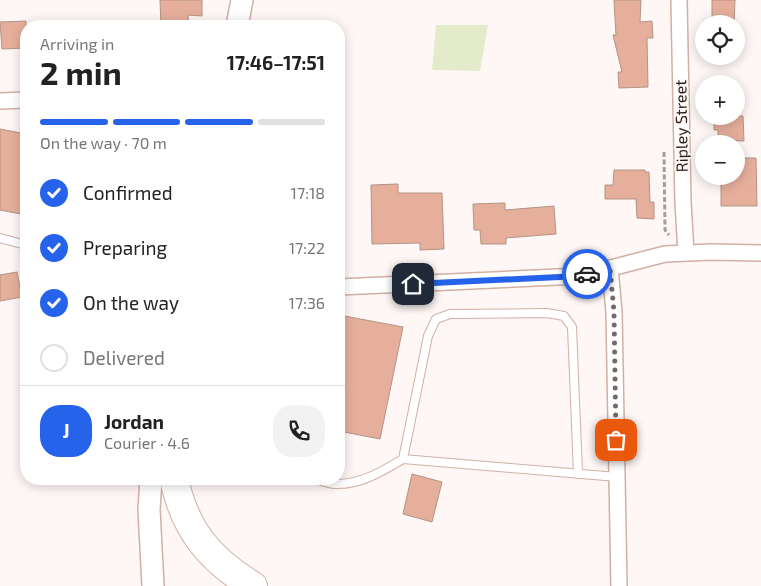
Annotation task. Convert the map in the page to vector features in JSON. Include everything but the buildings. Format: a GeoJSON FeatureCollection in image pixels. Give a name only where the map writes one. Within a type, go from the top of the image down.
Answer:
{"type":"FeatureCollection","features":[{"type":"Feature","properties":{"kind":"highway"},"geometry":{"type":"LineString","coordinates":[[176,485],[184,511],[197,537],[220,563],[253,586]]}},
{"type":"Feature","properties":{"kind":"main road"},"geometry":{"type":"LineString","coordinates":[[238,20],[242,0]]}},
{"type":"Feature","properties":{"kind":"main road"},"geometry":{"type":"LineString","coordinates":[[151,485],[149,509],[153,586]]}},
{"type":"Feature","properties":{"kind":"street","name":"Ripley Street"},"geometry":{"type":"LineString","coordinates":[[679,0],[683,202],[686,253]]}},
{"type":"Feature","properties":{"kind":"street"},"geometry":{"type":"LineString","coordinates":[[0,101],[20,100]]}},
{"type":"Feature","properties":{"kind":"street"},"geometry":{"type":"LineString","coordinates":[[345,287],[580,276],[665,254],[761,253]]}},
{"type":"Feature","properties":{"kind":"street"},"geometry":{"type":"LineString","coordinates":[[610,268],[614,312],[619,586]]}},
{"type":"Feature","properties":{"kind":"lane"},"geometry":{"type":"LineString","coordinates":[[0,238],[20,243]]}},
{"type":"Feature","properties":{"kind":"lane"},"geometry":{"type":"LineString","coordinates":[[404,459],[428,336],[436,319],[450,314],[547,313],[564,316],[572,327],[578,474]]}},
{"type":"Feature","properties":{"kind":"lane"},"geometry":{"type":"LineString","coordinates":[[345,484],[357,482],[382,472],[404,459],[617,477]]}},
{"type":"Feature","properties":{"kind":"green space"},"geometry":{"type":"Polygon","coordinates":[[[436,25],[488,25],[480,71],[432,70],[436,25]]]}},
{"type":"Feature","properties":{"kind":"way so far"},"geometry":{"type":"LineString","coordinates":[[587,274],[610,268],[614,312],[616,440]]}},
{"type":"Feature","properties":{"kind":"route"},"geometry":{"type":"LineString","coordinates":[[413,284],[580,276],[587,274]]}}]}
